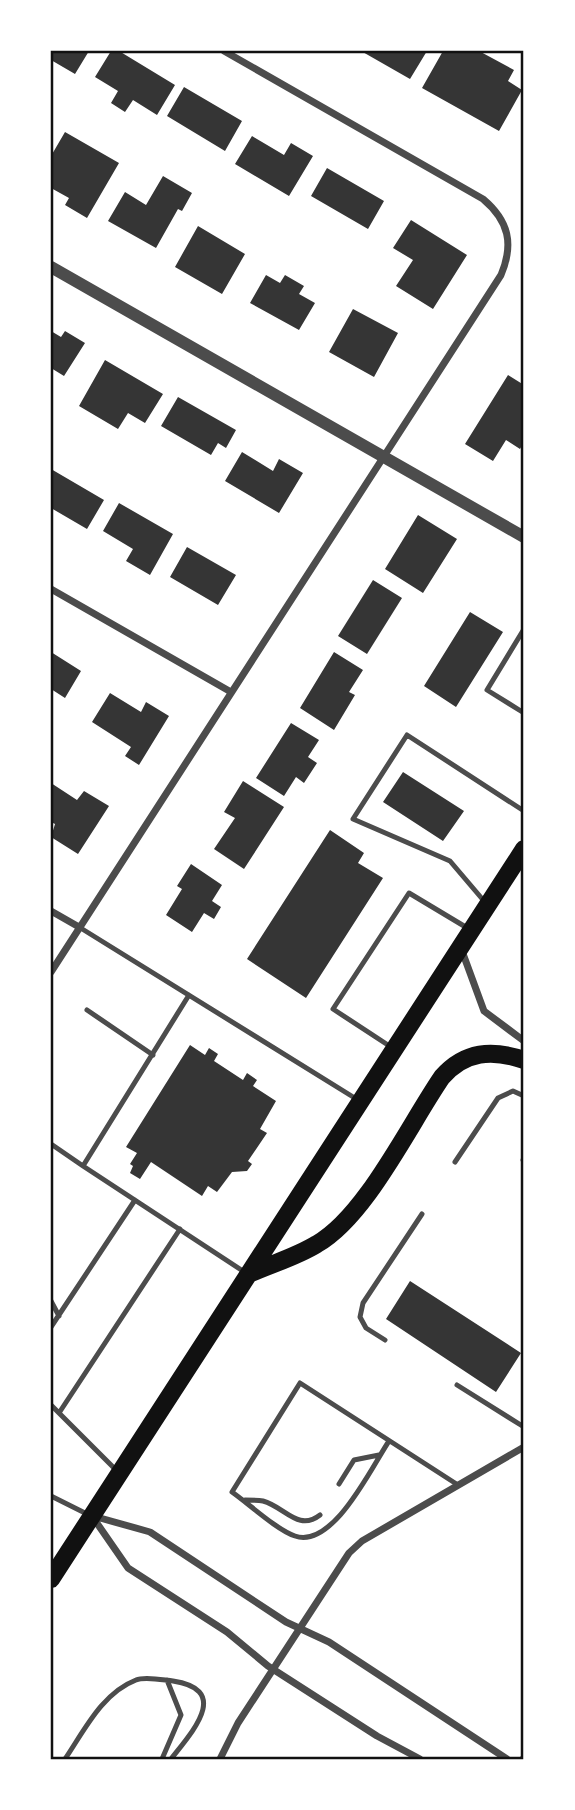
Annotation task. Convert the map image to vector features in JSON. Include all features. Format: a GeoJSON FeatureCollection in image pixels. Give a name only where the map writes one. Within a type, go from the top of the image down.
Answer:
{"type":"FeatureCollection","features":[{"type":"Feature","properties":{"kind":"main road"},"geometry":{"type":"LineString","coordinates":[[51,1579],[524,849]]}},
{"type":"Feature","properties":{"kind":"main road"},"geometry":{"type":"LineString","coordinates":[[249,1274],[318,1244],[345,1221],[364,1198],[442,1077],[458,1062],[473,1054],[493,1053],[524,1060]]}},
{"type":"Feature","properties":{"kind":"street"},"geometry":{"type":"LineString","coordinates":[[51,972],[501,275],[508,259],[506,225],[496,210],[483,199],[224,51]]}},
{"type":"Feature","properties":{"kind":"street"},"geometry":{"type":"LineString","coordinates":[[51,267],[524,537]]}},
{"type":"Feature","properties":{"kind":"street"},"geometry":{"type":"LineString","coordinates":[[51,589],[232,692]]}},
{"type":"Feature","properties":{"kind":"street"},"geometry":{"type":"LineString","coordinates":[[51,911],[79,927]]}},
{"type":"Feature","properties":{"kind":"street"},"geometry":{"type":"LineString","coordinates":[[461,946],[484,1011],[524,1041]]}},
{"type":"Feature","properties":{"kind":"street"},"geometry":{"type":"LineString","coordinates":[[220,1759],[298,1628],[349,1553],[362,1541],[524,1447]]}},
{"type":"Feature","properties":{"kind":"street"},"geometry":{"type":"LineString","coordinates":[[92,1516],[150,1532],[298,1628],[329,1642],[507,1759]]}},
{"type":"Feature","properties":{"kind":"street"},"geometry":{"type":"LineString","coordinates":[[92,1516],[128,1569],[227,1632],[274,1669],[377,1737],[420,1759]]}},
{"type":"Feature","properties":{"kind":"lane"},"geometry":{"type":"LineString","coordinates":[[524,629],[487,690],[524,713]]}},
{"type":"Feature","properties":{"kind":"lane"},"geometry":{"type":"LineString","coordinates":[[488,906],[450,861],[353,819],[407,735],[524,811]]}},
{"type":"Feature","properties":{"kind":"lane"},"geometry":{"type":"LineString","coordinates":[[395,1049],[333,1009],[409,893],[471,931]]}},
{"type":"Feature","properties":{"kind":"lane"},"geometry":{"type":"LineString","coordinates":[[79,927],[360,1101]]}},
{"type":"Feature","properties":{"kind":"lane"},"geometry":{"type":"LineString","coordinates":[[83,1166],[189,995]]}},
{"type":"Feature","properties":{"kind":"lane"},"geometry":{"type":"LineString","coordinates":[[87,1010],[153,1055]]}},
{"type":"Feature","properties":{"kind":"lane"},"geometry":{"type":"LineString","coordinates":[[455,1162],[498,1098],[513,1091],[524,1096]]}},
{"type":"Feature","properties":{"kind":"lane"},"geometry":{"type":"LineString","coordinates":[[51,1144],[249,1274]]}},
{"type":"Feature","properties":{"kind":"lane"},"geometry":{"type":"LineString","coordinates":[[51,1327],[135,1200]]}},
{"type":"Feature","properties":{"kind":"lane"},"geometry":{"type":"LineString","coordinates":[[385,1340],[366,1328],[360,1317],[363,1303],[422,1213]]}},
{"type":"Feature","properties":{"kind":"lane"},"geometry":{"type":"LineString","coordinates":[[59,1413],[180,1229]]}},
{"type":"Feature","properties":{"kind":"lane"},"geometry":{"type":"LineString","coordinates":[[51,1301],[59,1316]]}},
{"type":"Feature","properties":{"kind":"lane"},"geometry":{"type":"LineString","coordinates":[[388,1441],[341,1514],[328,1530],[318,1535],[307,1538],[293,1536],[232,1492],[300,1383],[458,1485]]}},
{"type":"Feature","properties":{"kind":"lane"},"geometry":{"type":"LineString","coordinates":[[457,1385],[524,1427]]}},
{"type":"Feature","properties":{"kind":"lane"},"geometry":{"type":"LineString","coordinates":[[51,1405],[119,1473]]}},
{"type":"Feature","properties":{"kind":"lane"},"geometry":{"type":"LineString","coordinates":[[340,1484],[354,1460],[379,1455]]}},
{"type":"Feature","properties":{"kind":"lane"},"geometry":{"type":"LineString","coordinates":[[51,1496],[92,1516]]}},
{"type":"Feature","properties":{"kind":"lane"},"geometry":{"type":"LineString","coordinates":[[242,1500],[264,1502],[301,1522],[311,1521],[320,1514]]}},
{"type":"Feature","properties":{"kind":"lane"},"geometry":{"type":"LineString","coordinates":[[65,1759],[95,1714],[112,1695],[138,1679],[188,1683],[198,1690],[204,1700],[202,1718],[171,1759]]}},
{"type":"Feature","properties":{"kind":"lane"},"geometry":{"type":"LineString","coordinates":[[162,1759],[181,1715],[167,1680]]}},
{"type":"Feature","properties":{"kind":"building"},"geometry":{"type":"Polygon","coordinates":[[[51,51],[89,51],[75,74],[51,60],[51,51]]]}},
{"type":"Feature","properties":{"kind":"building"},"geometry":{"type":"Polygon","coordinates":[[[111,51],[119,51],[175,85],[157,115],[133,100],[125,112],[111,103],[118,91],[95,77],[111,51]]]}},
{"type":"Feature","properties":{"kind":"building"},"geometry":{"type":"Polygon","coordinates":[[[361,51],[427,51],[410,79],[361,51]]]}},
{"type":"Feature","properties":{"kind":"building"},"geometry":{"type":"Polygon","coordinates":[[[443,51],[479,51],[514,70],[508,81],[522,90],[499,131],[422,88],[443,51]]]}},
{"type":"Feature","properties":{"kind":"building"},"geometry":{"type":"Polygon","coordinates":[[[184,87],[242,121],[225,151],[167,116],[184,87]]]}},
{"type":"Feature","properties":{"kind":"building"},"geometry":{"type":"Polygon","coordinates":[[[65,132],[119,163],[87,218],[65,205],[69,198],[51,188],[51,156],[65,132]]]}},
{"type":"Feature","properties":{"kind":"building"},"geometry":{"type":"Polygon","coordinates":[[[252,136],[284,155],[291,143],[313,156],[289,196],[235,164],[252,136]]]}},
{"type":"Feature","properties":{"kind":"building"},"geometry":{"type":"Polygon","coordinates":[[[327,168],[384,201],[368,229],[311,196],[327,168]]]}},
{"type":"Feature","properties":{"kind":"building"},"geometry":{"type":"Polygon","coordinates":[[[163,176],[192,193],[182,211],[178,209],[156,248],[108,221],[125,192],[146,205],[163,176]]]}},
{"type":"Feature","properties":{"kind":"building"},"geometry":{"type":"Polygon","coordinates":[[[411,220],[467,255],[433,309],[396,286],[413,260],[393,248],[411,220]]]}},
{"type":"Feature","properties":{"kind":"building"},"geometry":{"type":"Polygon","coordinates":[[[198,226],[245,254],[222,294],[175,267],[198,226]]]}},
{"type":"Feature","properties":{"kind":"building"},"geometry":{"type":"Polygon","coordinates":[[[266,275],[280,283],[285,275],[304,286],[299,294],[315,303],[299,330],[250,303],[266,275]]]}},
{"type":"Feature","properties":{"kind":"building"},"geometry":{"type":"Polygon","coordinates":[[[353,309],[398,333],[374,377],[329,352],[353,309]]]}},
{"type":"Feature","properties":{"kind":"building"},"geometry":{"type":"Polygon","coordinates":[[[51,331],[61,337],[65,331],[85,343],[64,376],[51,368],[51,331]]]}},
{"type":"Feature","properties":{"kind":"building"},"geometry":{"type":"Polygon","coordinates":[[[105,360],[163,394],[145,423],[128,413],[118,429],[79,406],[105,360]]]}},
{"type":"Feature","properties":{"kind":"building"},"geometry":{"type":"Polygon","coordinates":[[[508,375],[524,385],[524,442],[520,449],[506,440],[493,461],[465,444],[508,375]]]}},
{"type":"Feature","properties":{"kind":"building"},"geometry":{"type":"Polygon","coordinates":[[[178,397],[236,430],[226,448],[218,443],[211,455],[161,426],[178,397]]]}},
{"type":"Feature","properties":{"kind":"building"},"geometry":{"type":"Polygon","coordinates":[[[242,452],[273,471],[279,459],[303,473],[279,513],[225,481],[242,452]]]}},
{"type":"Feature","properties":{"kind":"building"},"geometry":{"type":"Polygon","coordinates":[[[51,469],[104,500],[87,529],[51,508],[51,469]]]}},
{"type":"Feature","properties":{"kind":"building"},"geometry":{"type":"Polygon","coordinates":[[[119,503],[173,534],[150,575],[126,561],[133,549],[103,531],[119,503]]]}},
{"type":"Feature","properties":{"kind":"building"},"geometry":{"type":"Polygon","coordinates":[[[418,515],[457,539],[423,593],[385,569],[418,515]]]}},
{"type":"Feature","properties":{"kind":"building"},"geometry":{"type":"Polygon","coordinates":[[[187,547],[236,575],[218,605],[170,577],[187,547]]]}},
{"type":"Feature","properties":{"kind":"building"},"geometry":{"type":"Polygon","coordinates":[[[373,580],[402,598],[367,654],[338,636],[373,580]]]}},
{"type":"Feature","properties":{"kind":"building"},"geometry":{"type":"Polygon","coordinates":[[[470,612],[503,632],[456,707],[424,686],[470,612]]]}},
{"type":"Feature","properties":{"kind":"building"},"geometry":{"type":"Polygon","coordinates":[[[51,652],[81,671],[65,698],[51,689],[51,652]]]}},
{"type":"Feature","properties":{"kind":"building"},"geometry":{"type":"Polygon","coordinates":[[[334,652],[363,670],[349,692],[355,695],[334,730],[300,708],[334,652]]]}},
{"type":"Feature","properties":{"kind":"building"},"geometry":{"type":"Polygon","coordinates":[[[110,693],[141,712],[146,702],[169,716],[139,765],[125,756],[131,747],[92,722],[110,693]]]}},
{"type":"Feature","properties":{"kind":"building"},"geometry":{"type":"Polygon","coordinates":[[[291,723],[319,740],[308,757],[317,763],[304,783],[296,777],[284,796],[256,778],[291,723]]]}},
{"type":"Feature","properties":{"kind":"building"},"geometry":{"type":"Polygon","coordinates":[[[403,772],[464,811],[443,841],[383,802],[403,772]]]}},
{"type":"Feature","properties":{"kind":"building"},"geometry":{"type":"Polygon","coordinates":[[[243,781],[284,807],[244,869],[214,849],[235,818],[224,812],[243,781]]]}},
{"type":"Feature","properties":{"kind":"building"},"geometry":{"type":"Polygon","coordinates":[[[51,783],[77,800],[84,791],[109,806],[78,854],[51,837],[55,824],[51,822],[51,783]]]}},
{"type":"Feature","properties":{"kind":"building"},"geometry":{"type":"Polygon","coordinates":[[[330,830],[364,853],[358,863],[383,878],[306,998],[247,959],[330,830]]]}},
{"type":"Feature","properties":{"kind":"building"},"geometry":{"type":"Polygon","coordinates":[[[191,864],[222,885],[212,901],[221,907],[214,919],[204,913],[192,932],[166,915],[182,889],[177,886],[191,864]]]}},
{"type":"Feature","properties":{"kind":"building"},"geometry":{"type":"Polygon","coordinates":[[[190,1045],[205,1055],[209,1048],[218,1054],[214,1061],[243,1080],[247,1073],[257,1080],[253,1086],[276,1101],[260,1129],[267,1133],[248,1161],[252,1164],[247,1171],[232,1172],[217,1192],[208,1186],[202,1196],[151,1162],[140,1179],[130,1173],[133,1166],[130,1164],[137,1153],[126,1147],[190,1045]]]}},
{"type":"Feature","properties":{"kind":"building"},"geometry":{"type":"Polygon","coordinates":[[[410,1281],[521,1353],[496,1392],[386,1319],[410,1281]]]}}]}
